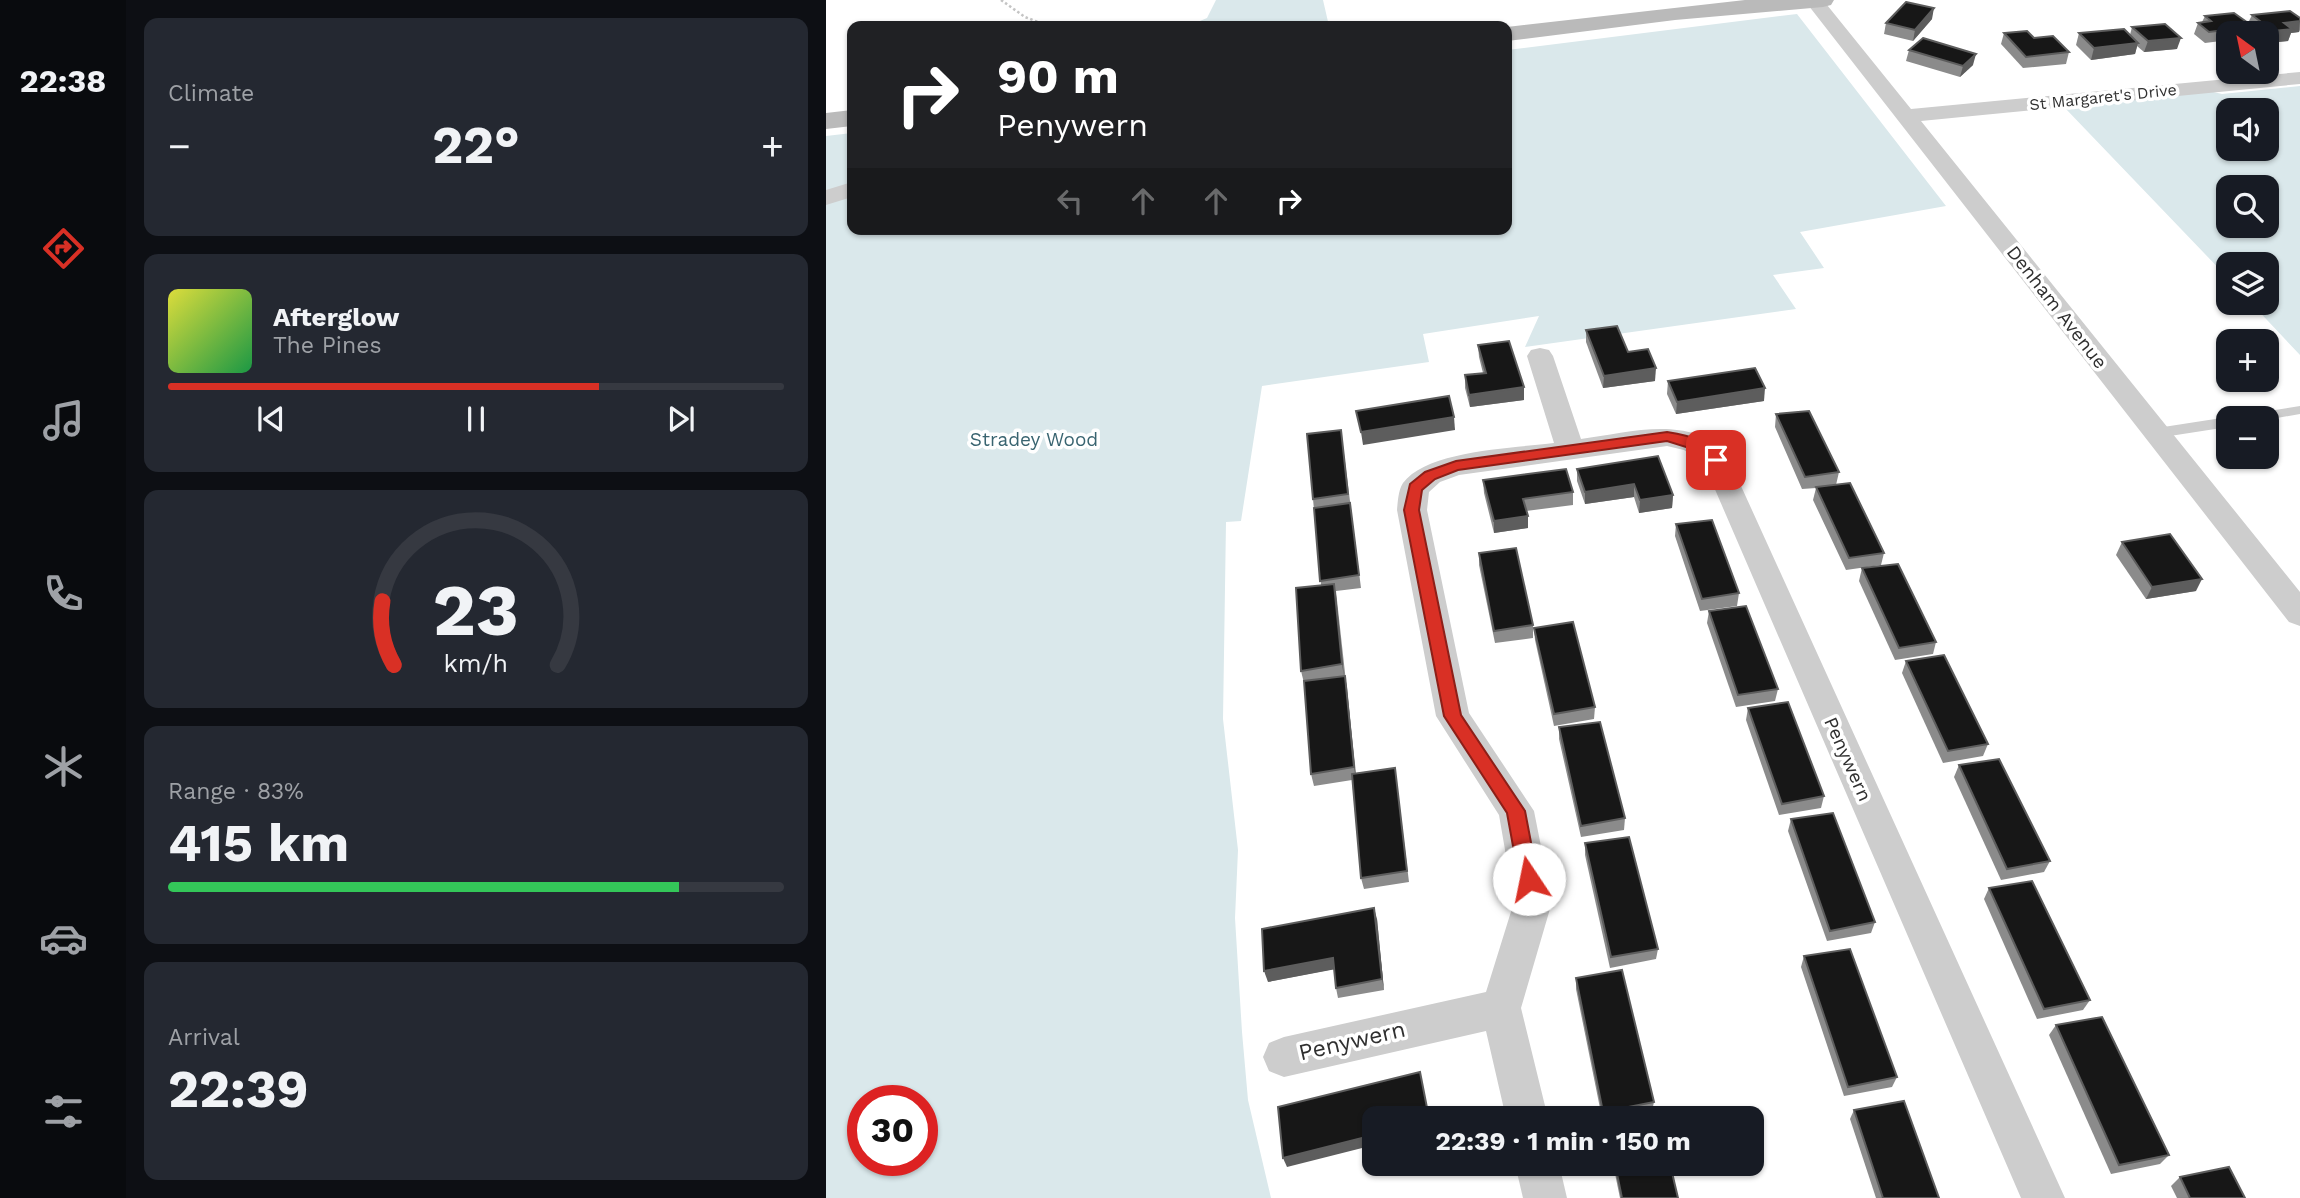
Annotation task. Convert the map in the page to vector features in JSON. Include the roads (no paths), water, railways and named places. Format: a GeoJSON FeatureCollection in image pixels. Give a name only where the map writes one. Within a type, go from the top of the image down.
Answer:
{"type":"FeatureCollection","features":[{"type":"Feature","properties":{"kind":"main road"},"geometry":{"type":"LineString","coordinates":[[1512,33],[1675,13],[1823,0]]}},
{"type":"Feature","properties":{"kind":"main road"},"geometry":{"type":"LineString","coordinates":[[826,121],[847,119]]}},
{"type":"Feature","properties":{"kind":"street","name":"Denham Avenue"},"geometry":{"type":"LineString","coordinates":[[1814,1],[2300,614]]}},
{"type":"Feature","properties":{"kind":"street","name":"St Margaret's Drive"},"geometry":{"type":"LineString","coordinates":[[1907,116],[2300,78]]}},
{"type":"Feature","properties":{"kind":"street"},"geometry":{"type":"LineString","coordinates":[[826,198],[847,191]]}},
{"type":"Feature","properties":{"kind":"street"},"geometry":{"type":"LineString","coordinates":[[1540,356],[1570,450]]}},
{"type":"Feature","properties":{"kind":"street","name":"Penywern"},"geometry":{"type":"LineString","coordinates":[[1284,1056],[1501,1008],[1533,902],[1516,811],[1453,716],[1412,510],[1415,488],[1430,475],[1456,466],[1667,437],[1686,440],[1704,447],[1716,460],[2043,1198]]}},
{"type":"Feature","properties":{"kind":"street"},"geometry":{"type":"LineString","coordinates":[[1501,1008],[1524,1106]]}},
{"type":"Feature","properties":{"kind":"street"},"geometry":{"type":"LineString","coordinates":[[1540,1176],[1545,1198]]}},
{"type":"Feature","properties":{"kind":"lane"},"geometry":{"type":"LineString","coordinates":[[2279,413],[2300,410]]}},
{"type":"Feature","properties":{"kind":"lane"},"geometry":{"type":"LineString","coordinates":[[2157,433],[2216,424]]}},
{"type":"Feature","properties":{"kind":"park label","name":"Stradey Wood"},"geometry":{"type":"Point","coordinates":[1034,439]}}]}
